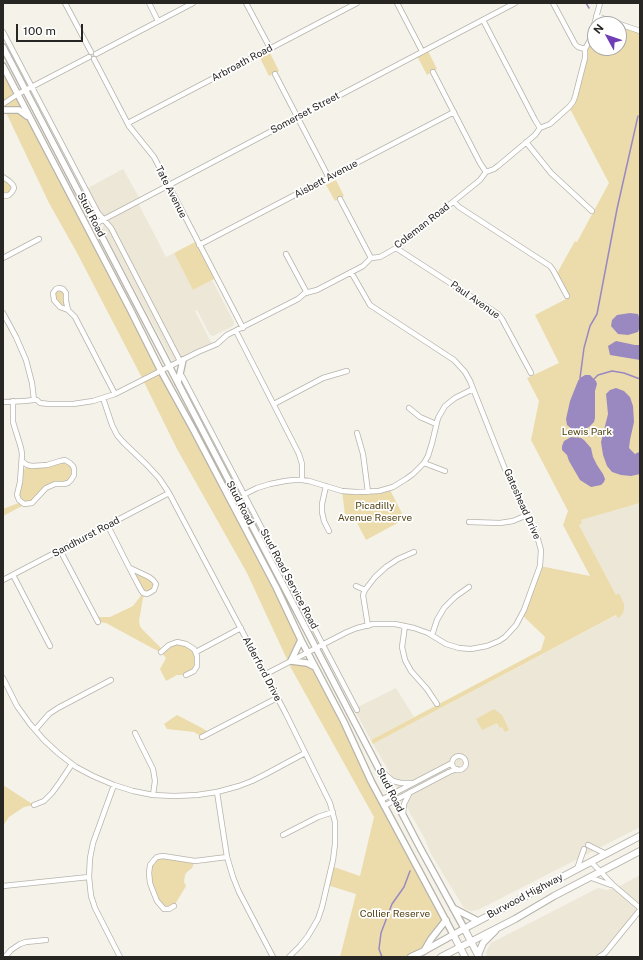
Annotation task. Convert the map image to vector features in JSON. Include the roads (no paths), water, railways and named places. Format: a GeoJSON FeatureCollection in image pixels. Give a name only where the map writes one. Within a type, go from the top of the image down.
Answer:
{"type":"FeatureCollection","features":[{"type":"Feature","properties":{"kind":"highway","name":"Burwood Highway"},"geometry":{"type":"LineString","coordinates":[[411,957],[640,836]]}},
{"type":"Feature","properties":{"kind":"highway","name":"Burwood Highway"},"geometry":{"type":"LineString","coordinates":[[441,957],[452,955],[460,947],[640,851]]}},
{"type":"Feature","properties":{"kind":"highway"},"geometry":{"type":"LineString","coordinates":[[478,956],[483,943],[498,927]]}},
{"type":"Feature","properties":{"kind":"highway","name":"Stud Road"},"geometry":{"type":"LineString","coordinates":[[464,928],[478,956]]}},
{"type":"Feature","properties":{"kind":"highway","name":"Stud Road"},"geometry":{"type":"LineString","coordinates":[[453,934],[465,957]]}},
{"type":"Feature","properties":{"kind":"main road","name":"Stud Road"},"geometry":{"type":"LineString","coordinates":[[3,47],[402,814],[464,928]]}},
{"type":"Feature","properties":{"kind":"main road","name":"Stud Road"},"geometry":{"type":"LineString","coordinates":[[3,66],[161,371],[263,561],[307,652],[344,722],[370,778],[453,934]]}},
{"type":"Feature","properties":{"kind":"main road"},"geometry":{"type":"LineString","coordinates":[[3,110],[19,110],[24,112],[30,118]]}},
{"type":"Feature","properties":{"kind":"main road"},"geometry":{"type":"LineString","coordinates":[[178,383],[181,360]]}},
{"type":"Feature","properties":{"kind":"main road"},"geometry":{"type":"LineString","coordinates":[[301,640],[291,661],[307,663],[315,667]]}},
{"type":"Feature","properties":{"kind":"main road"},"geometry":{"type":"LineString","coordinates":[[453,908],[478,921]]}},
{"type":"Feature","properties":{"kind":"main road"},"geometry":{"type":"LineString","coordinates":[[424,951],[431,939],[446,920]]}},
{"type":"Feature","properties":{"kind":"street","name":"Tate Avenue"},"geometry":{"type":"LineString","coordinates":[[65,3],[128,123],[154,157],[243,328]]}},
{"type":"Feature","properties":{"kind":"street"},"geometry":{"type":"LineString","coordinates":[[149,3],[158,21]]}},
{"type":"Feature","properties":{"kind":"street"},"geometry":{"type":"LineString","coordinates":[[3,104],[18,94],[193,3]]}},
{"type":"Feature","properties":{"kind":"street"},"geometry":{"type":"LineString","coordinates":[[246,3],[270,48]]}},
{"type":"Feature","properties":{"kind":"street","name":"Arbroath Road"},"geometry":{"type":"LineString","coordinates":[[128,123],[357,3]]}},
{"type":"Feature","properties":{"kind":"street"},"geometry":{"type":"LineString","coordinates":[[397,3],[422,51]]}},
{"type":"Feature","properties":{"kind":"street","name":"Somerset Street"},"geometry":{"type":"LineString","coordinates":[[95,224],[168,184],[515,3]]}},
{"type":"Feature","properties":{"kind":"street"},"geometry":{"type":"LineString","coordinates":[[553,3],[575,44],[578,47],[585,49]]}},
{"type":"Feature","properties":{"kind":"street","name":"Coleman Road"},"geometry":{"type":"LineString","coordinates":[[596,16],[600,3]]}},
{"type":"Feature","properties":{"kind":"street"},"geometry":{"type":"LineString","coordinates":[[483,20],[540,128]]}},
{"type":"Feature","properties":{"kind":"street"},"geometry":{"type":"LineString","coordinates":[[627,27],[640,31]]}},
{"type":"Feature","properties":{"kind":"street","name":"Stud Road"},"geometry":{"type":"LineString","coordinates":[[3,32],[95,207],[111,228],[181,360]]}},
{"type":"Feature","properties":{"kind":"street","name":"Coleman Road"},"geometry":{"type":"LineString","coordinates":[[3,402],[34,400],[42,403],[60,404],[87,402],[115,394],[216,344],[227,336],[300,298],[306,293],[317,290],[364,265],[371,258],[380,257],[396,248],[454,202],[480,180],[486,172],[496,168],[537,134],[540,128],[550,124],[568,109],[573,102],[587,45]]}},
{"type":"Feature","properties":{"kind":"street"},"geometry":{"type":"LineString","coordinates":[[433,72],[486,172]]}},
{"type":"Feature","properties":{"kind":"street"},"geometry":{"type":"LineString","coordinates":[[275,74],[329,178]]}},
{"type":"Feature","properties":{"kind":"street","name":"Aisbett Avenue"},"geometry":{"type":"LineString","coordinates":[[199,245],[454,112]]}},
{"type":"Feature","properties":{"kind":"street"},"geometry":{"type":"LineString","coordinates":[[526,142],[550,171],[592,211]]}},
{"type":"Feature","properties":{"kind":"street"},"geometry":{"type":"LineString","coordinates":[[3,177],[7,179],[14,188],[10,195],[3,195]]}},
{"type":"Feature","properties":{"kind":"street"},"geometry":{"type":"LineString","coordinates":[[340,199],[371,258]]}},
{"type":"Feature","properties":{"kind":"street"},"geometry":{"type":"LineString","coordinates":[[454,202],[459,207],[550,266],[567,296]]}},
{"type":"Feature","properties":{"kind":"street"},"geometry":{"type":"LineString","coordinates":[[3,258],[39,239]]}},
{"type":"Feature","properties":{"kind":"street","name":"Paul Avenue"},"geometry":{"type":"LineString","coordinates":[[396,248],[498,314],[531,373]]}},
{"type":"Feature","properties":{"kind":"street"},"geometry":{"type":"LineString","coordinates":[[286,254],[306,293]]}},
{"type":"Feature","properties":{"kind":"street","name":"Gateshead Drive"},"geometry":{"type":"LineString","coordinates":[[264,674],[347,632],[368,626],[388,624],[404,626],[420,630],[446,644],[465,649],[477,649],[487,646],[499,641],[513,629],[522,615],[537,576],[541,553],[535,530],[505,469],[465,372],[454,360],[370,305],[351,272]]}},
{"type":"Feature","properties":{"kind":"street"},"geometry":{"type":"LineString","coordinates":[[68,310],[60,307],[54,300],[53,295],[56,289],[62,289],[66,293],[68,310],[74,317],[115,394]]}},
{"type":"Feature","properties":{"kind":"street"},"geometry":{"type":"LineString","coordinates":[[3,313],[26,360],[32,383],[34,400]]}},
{"type":"Feature","properties":{"kind":"street"},"geometry":{"type":"LineString","coordinates":[[236,331],[299,454],[302,464],[302,480]]}},
{"type":"Feature","properties":{"kind":"street"},"geometry":{"type":"LineString","coordinates":[[274,404],[323,378],[347,371]]}},
{"type":"Feature","properties":{"kind":"street","name":"Stud Road Service Road"},"geometry":{"type":"LineString","coordinates":[[182,376],[357,710]]}},
{"type":"Feature","properties":{"kind":"street"},"geometry":{"type":"LineString","coordinates":[[181,389],[188,385]]}},
{"type":"Feature","properties":{"kind":"street"},"geometry":{"type":"LineString","coordinates":[[245,494],[256,488],[285,480],[302,480],[348,492],[368,492],[386,489],[402,482],[424,463],[429,453],[436,424],[448,403],[458,396],[473,389]]}},
{"type":"Feature","properties":{"kind":"street","name":"Alderford Drive"},"geometry":{"type":"LineString","coordinates":[[103,398],[117,435],[159,478],[170,493],[306,753],[327,795],[333,812],[336,836],[335,852],[322,906],[318,919],[308,936],[289,957]]}},
{"type":"Feature","properties":{"kind":"street"},"geometry":{"type":"LineString","coordinates":[[13,401],[13,422],[21,448],[22,461],[20,472],[20,482],[17,496],[21,502],[26,504],[34,502],[42,492],[49,487],[55,484],[66,484],[70,482],[75,473],[73,466],[65,460],[60,460],[47,465],[29,466],[20,472]]}},
{"type":"Feature","properties":{"kind":"street"},"geometry":{"type":"LineString","coordinates":[[409,408],[420,417],[436,424]]}},
{"type":"Feature","properties":{"kind":"street"},"geometry":{"type":"LineString","coordinates":[[357,433],[363,454],[368,492]]}},
{"type":"Feature","properties":{"kind":"street"},"geometry":{"type":"LineString","coordinates":[[22,461],[29,466]]}},
{"type":"Feature","properties":{"kind":"street"},"geometry":{"type":"LineString","coordinates":[[424,463],[445,471]]}},
{"type":"Feature","properties":{"kind":"street"},"geometry":{"type":"LineString","coordinates":[[326,486],[322,504],[322,512],[324,521],[329,531]]}},
{"type":"Feature","properties":{"kind":"street","name":"Sandhurst Road"},"geometry":{"type":"LineString","coordinates":[[3,580],[170,493]]}},
{"type":"Feature","properties":{"kind":"street"},"geometry":{"type":"LineString","coordinates":[[469,522],[500,523],[513,521],[527,515]]}},
{"type":"Feature","properties":{"kind":"street"},"geometry":{"type":"LineString","coordinates":[[108,526],[139,586],[144,593],[148,594],[154,590],[156,584],[153,580],[130,568]]}},
{"type":"Feature","properties":{"kind":"street"},"geometry":{"type":"LineString","coordinates":[[60,550],[98,622]]}},
{"type":"Feature","properties":{"kind":"street"},"geometry":{"type":"LineString","coordinates":[[368,626],[363,596],[365,590],[375,577],[386,567],[403,556],[414,552]]}},
{"type":"Feature","properties":{"kind":"street"},"geometry":{"type":"LineString","coordinates":[[13,575],[50,646]]}},
{"type":"Feature","properties":{"kind":"street"},"geometry":{"type":"LineString","coordinates":[[356,586],[365,590]]}},
{"type":"Feature","properties":{"kind":"street"},"geometry":{"type":"LineString","coordinates":[[432,636],[437,620],[448,604],[454,597],[469,587]]}},
{"type":"Feature","properties":{"kind":"street"},"geometry":{"type":"LineString","coordinates":[[404,626],[402,647],[405,660],[411,671],[427,689],[437,704]]}},
{"type":"Feature","properties":{"kind":"street"},"geometry":{"type":"LineString","coordinates":[[196,652],[241,628]]}},
{"type":"Feature","properties":{"kind":"street"},"geometry":{"type":"LineString","coordinates":[[161,652],[168,645],[177,642],[191,647],[196,652],[197,663],[196,668],[192,673],[186,675]]}},
{"type":"Feature","properties":{"kind":"street"},"geometry":{"type":"LineString","coordinates":[[3,678],[21,712],[53,749],[72,764],[93,776],[133,791],[167,796],[217,792],[252,781],[306,753]]}},
{"type":"Feature","properties":{"kind":"street"},"geometry":{"type":"LineString","coordinates":[[35,730],[49,714],[58,708],[111,680]]}},
{"type":"Feature","properties":{"kind":"street"},"geometry":{"type":"LineString","coordinates":[[202,737],[277,698]]}},
{"type":"Feature","properties":{"kind":"street"},"geometry":{"type":"LineString","coordinates":[[135,733],[153,769],[155,782],[153,795]]}},
{"type":"Feature","properties":{"kind":"street"},"geometry":{"type":"LineString","coordinates":[[383,803],[413,783],[452,763],[457,757],[464,759],[466,763],[461,769],[449,772],[410,792],[394,797]]}},
{"type":"Feature","properties":{"kind":"street"},"geometry":{"type":"LineString","coordinates":[[452,763],[453,766],[458,769]]}},
{"type":"Feature","properties":{"kind":"street"},"geometry":{"type":"LineString","coordinates":[[34,806],[44,801],[52,793],[72,764]]}},
{"type":"Feature","properties":{"kind":"street"},"geometry":{"type":"LineString","coordinates":[[379,768],[393,781],[413,783]]}},
{"type":"Feature","properties":{"kind":"street"},"geometry":{"type":"LineString","coordinates":[[114,785],[93,843],[89,876],[91,896],[95,908],[120,957]]}},
{"type":"Feature","properties":{"kind":"street"},"geometry":{"type":"LineString","coordinates":[[217,792],[230,869],[236,885],[273,957]]}},
{"type":"Feature","properties":{"kind":"street"},"geometry":{"type":"LineString","coordinates":[[402,814],[404,804],[410,792]]}},
{"type":"Feature","properties":{"kind":"street"},"geometry":{"type":"LineString","coordinates":[[283,835],[318,817],[333,812]]}},
{"type":"Feature","properties":{"kind":"street"},"geometry":{"type":"LineString","coordinates":[[588,845],[606,854]]}},
{"type":"Feature","properties":{"kind":"street"},"geometry":{"type":"LineString","coordinates":[[577,869],[584,849]]}},
{"type":"Feature","properties":{"kind":"street"},"geometry":{"type":"LineString","coordinates":[[174,906],[166,909],[162,907],[157,901],[150,883],[149,869],[152,862],[157,857],[163,856],[194,861],[227,857]]}},
{"type":"Feature","properties":{"kind":"street"},"geometry":{"type":"LineString","coordinates":[[593,861],[613,885],[640,909],[605,953],[599,957]]}},
{"type":"Feature","properties":{"kind":"street"},"geometry":{"type":"LineString","coordinates":[[3,886],[89,876]]}},
{"type":"Feature","properties":{"kind":"street"},"geometry":{"type":"LineString","coordinates":[[589,877],[613,885]]}},
{"type":"Feature","properties":{"kind":"street"},"geometry":{"type":"LineString","coordinates":[[5,957],[10,950],[20,944],[46,940]]}},
{"type":"Feature","properties":{"kind":"waterway"},"geometry":{"type":"LineString","coordinates":[[586,3],[589,8]]}},
{"type":"Feature","properties":{"kind":"waterway"},"geometry":{"type":"LineString","coordinates":[[580,378],[584,348],[590,326],[597,314],[617,209],[638,116]]}},
{"type":"Feature","properties":{"kind":"waterway"},"geometry":{"type":"LineString","coordinates":[[594,379],[598,375],[612,371],[624,373],[640,379]]}},
{"type":"Feature","properties":{"kind":"waterway"},"geometry":{"type":"LineString","coordinates":[[578,431],[578,437]]}},
{"type":"Feature","properties":{"kind":"waterway"},"geometry":{"type":"LineString","coordinates":[[382,957],[379,949],[381,933],[392,904],[404,887],[410,871]]}},
{"type":"Feature","properties":{"kind":"park label","name":"Lewis Park"},"geometry":{"type":"Point","coordinates":[587,432]}},
{"type":"Feature","properties":{"kind":"park label","name":"Picadilly Avenue Reserve"},"geometry":{"type":"Point","coordinates":[375,512]}},
{"type":"Feature","properties":{"kind":"park label","name":"Collier Reserve"},"geometry":{"type":"Point","coordinates":[395,914]}}]}
